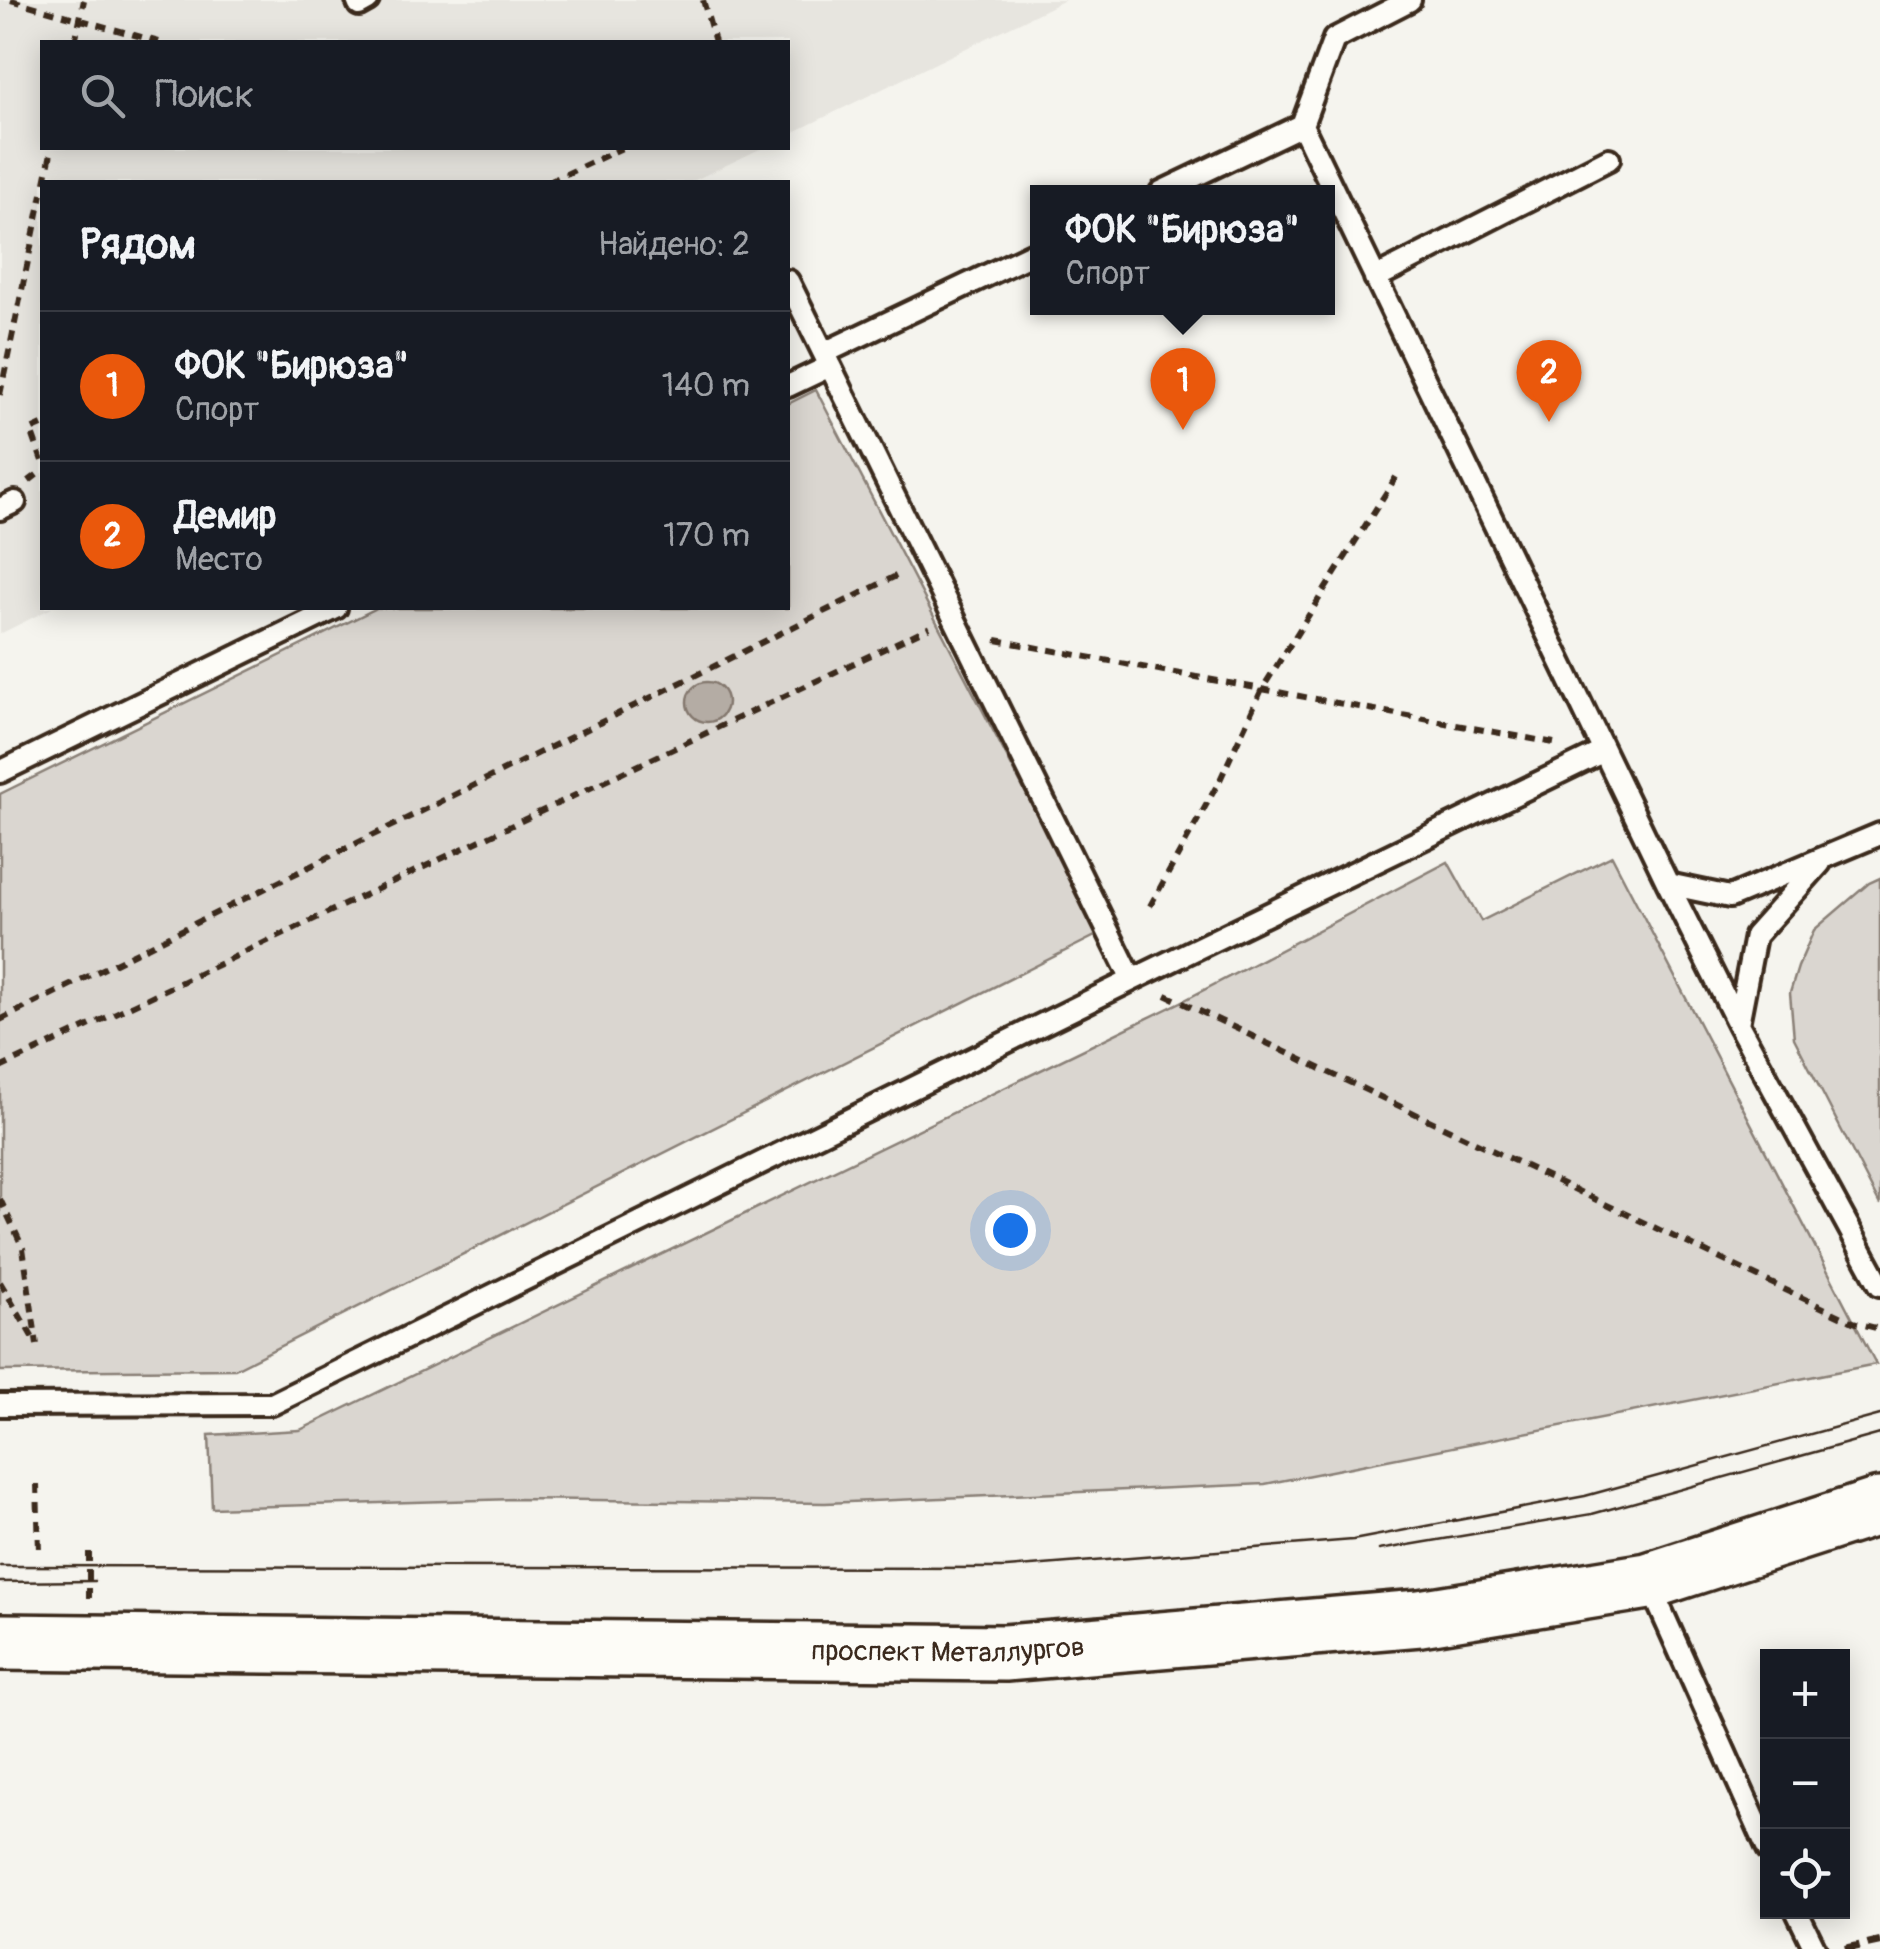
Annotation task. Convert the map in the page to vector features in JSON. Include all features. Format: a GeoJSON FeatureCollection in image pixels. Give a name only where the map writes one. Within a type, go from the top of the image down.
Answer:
{"type":"FeatureCollection","features":[{"type":"Feature","properties":{"kind":"street","name":"проспект Металлургов"},"geometry":{"type":"LineString","coordinates":[[0,1642],[1005,1653],[1420,1618],[1648,1581],[1880,1506]]}},
{"type":"Feature","properties":{"kind":"lane"},"geometry":{"type":"LineString","coordinates":[[356,0],[359,5],[368,0]]}},
{"type":"Feature","properties":{"kind":"lane"},"geometry":{"type":"LineString","coordinates":[[1176,185],[1302,125],[1334,39],[1410,0]]}},
{"type":"Feature","properties":{"kind":"lane"},"geometry":{"type":"LineString","coordinates":[[1302,125],[1331,185]]}},
{"type":"Feature","properties":{"kind":"lane"},"geometry":{"type":"LineString","coordinates":[[1375,278],[1609,159]]}},
{"type":"Feature","properties":{"kind":"lane"},"geometry":{"type":"LineString","coordinates":[[1335,194],[1602,752],[1738,1024],[1880,1285]]}},
{"type":"Feature","properties":{"kind":"lane"},"geometry":{"type":"LineString","coordinates":[[790,385],[827,359],[1030,255]]}},
{"type":"Feature","properties":{"kind":"lane"},"geometry":{"type":"LineString","coordinates":[[790,285],[1132,980]]}},
{"type":"Feature","properties":{"kind":"lane"},"geometry":{"type":"LineString","coordinates":[[0,772],[332,610]]}},
{"type":"Feature","properties":{"kind":"lane"},"geometry":{"type":"LineString","coordinates":[[0,1405],[272,1404],[1602,752]]}},
{"type":"Feature","properties":{"kind":"lane"},"geometry":{"type":"LineString","coordinates":[[1668,884],[1730,897],[1880,834]]}},
{"type":"Feature","properties":{"kind":"lane"},"geometry":{"type":"LineString","coordinates":[[1738,1024],[1755,936],[1825,858]]}},
{"type":"Feature","properties":{"kind":"lane"},"geometry":{"type":"LineString","coordinates":[[1648,1581],[1760,1830]]}},
{"type":"Feature","properties":{"kind":"lane"},"geometry":{"type":"LineString","coordinates":[[1800,1919],[1815,1949]]}},
{"type":"Feature","properties":{"kind":"path"},"geometry":{"type":"LineString","coordinates":[[12,0],[152,40]]}},
{"type":"Feature","properties":{"kind":"path"},"geometry":{"type":"LineString","coordinates":[[75,40],[84,0]]}},
{"type":"Feature","properties":{"kind":"path"},"geometry":{"type":"LineString","coordinates":[[703,0],[714,40]]}},
{"type":"Feature","properties":{"kind":"path"},"geometry":{"type":"LineString","coordinates":[[45,180],[52,150]]}},
{"type":"Feature","properties":{"kind":"path"},"geometry":{"type":"LineString","coordinates":[[553,180],[618,150]]}},
{"type":"Feature","properties":{"kind":"path"},"geometry":{"type":"LineString","coordinates":[[0,395],[40,204]]}},
{"type":"Feature","properties":{"kind":"path"},"geometry":{"type":"LineString","coordinates":[[40,425],[30,430],[40,456]]}},
{"type":"Feature","properties":{"kind":"path"},"geometry":{"type":"LineString","coordinates":[[1150,906],[1220,780],[1262,689],[1396,478]]}},
{"type":"Feature","properties":{"kind":"path"},"geometry":{"type":"LineString","coordinates":[[0,1020],[903,573]]}},
{"type":"Feature","properties":{"kind":"path"},"geometry":{"type":"LineString","coordinates":[[0,1068],[930,627],[1602,752]]}},
{"type":"Feature","properties":{"kind":"path"},"geometry":{"type":"LineString","coordinates":[[1132,980],[1854,1322],[1880,1329]]}},
{"type":"Feature","properties":{"kind":"path"},"geometry":{"type":"LineString","coordinates":[[0,1199],[23,1248],[37,1345],[0,1282]]}},
{"type":"Feature","properties":{"kind":"path"},"geometry":{"type":"LineString","coordinates":[[36,1484],[39,1551]]}},
{"type":"Feature","properties":{"kind":"path"},"geometry":{"type":"LineString","coordinates":[[89,1598],[90,1551]]}},
{"type":"Feature","properties":{"kind":"shaded area"},"geometry":{"type":"Polygon","coordinates":[[[0,0],[1065,0],[790,134],[790,40],[40,40],[40,150],[758,150],[695,180],[40,180],[40,610],[48,610],[0,634],[0,0]]]}},
{"type":"Feature","properties":{"kind":"shaded area"},"geometry":{"type":"Polygon","coordinates":[[[816,390],[1099,934],[235,1369],[0,1371],[0,794],[373,610],[790,610],[790,403],[816,390]]]}},
{"type":"Feature","properties":{"kind":"shaded area"},"geometry":{"type":"Polygon","coordinates":[[[707,682],[721,688],[727,702],[721,716],[707,722],[693,716],[687,702],[693,688],[707,682]]]}},
{"type":"Feature","properties":{"kind":"shaded area"},"geometry":{"type":"Polygon","coordinates":[[[1612,856],[1876,1364],[1265,1484],[825,1503],[515,1499],[212,1508],[209,1435],[300,1430],[1181,1002],[1448,862],[1481,921],[1612,856]]]}},
{"type":"Feature","properties":{"kind":"shaded area"},"geometry":{"type":"Polygon","coordinates":[[[1880,878],[1880,1205],[1794,1038],[1790,993],[1814,930],[1880,878]]]}},
{"type":"Feature","properties":{"kind":"tram line"},"geometry":{"type":"LineString","coordinates":[[0,1566],[1006,1568],[1353,1540],[1585,1496],[1880,1415]]}},
{"type":"Feature","properties":{"kind":"tram line"},"geometry":{"type":"LineString","coordinates":[[1379,1550],[1592,1514],[1880,1434]]}},
{"type":"Feature","properties":{"kind":"tram line"},"geometry":{"type":"LineString","coordinates":[[0,1582],[95,1581]]}},
{"type":"Feature","properties":{"kind":"railway"},"geometry":{"type":"LineString","coordinates":[[1845,1949],[1880,1941]]}},
{"type":"Feature","properties":{"kind":"place","name":"Демир"},"geometry":{"type":"Point","coordinates":[1549,422]}},
{"type":"Feature","properties":{"kind":"place","name":"ФОК \"Бирюза\""},"geometry":{"type":"Point","coordinates":[1183,430]}}]}
